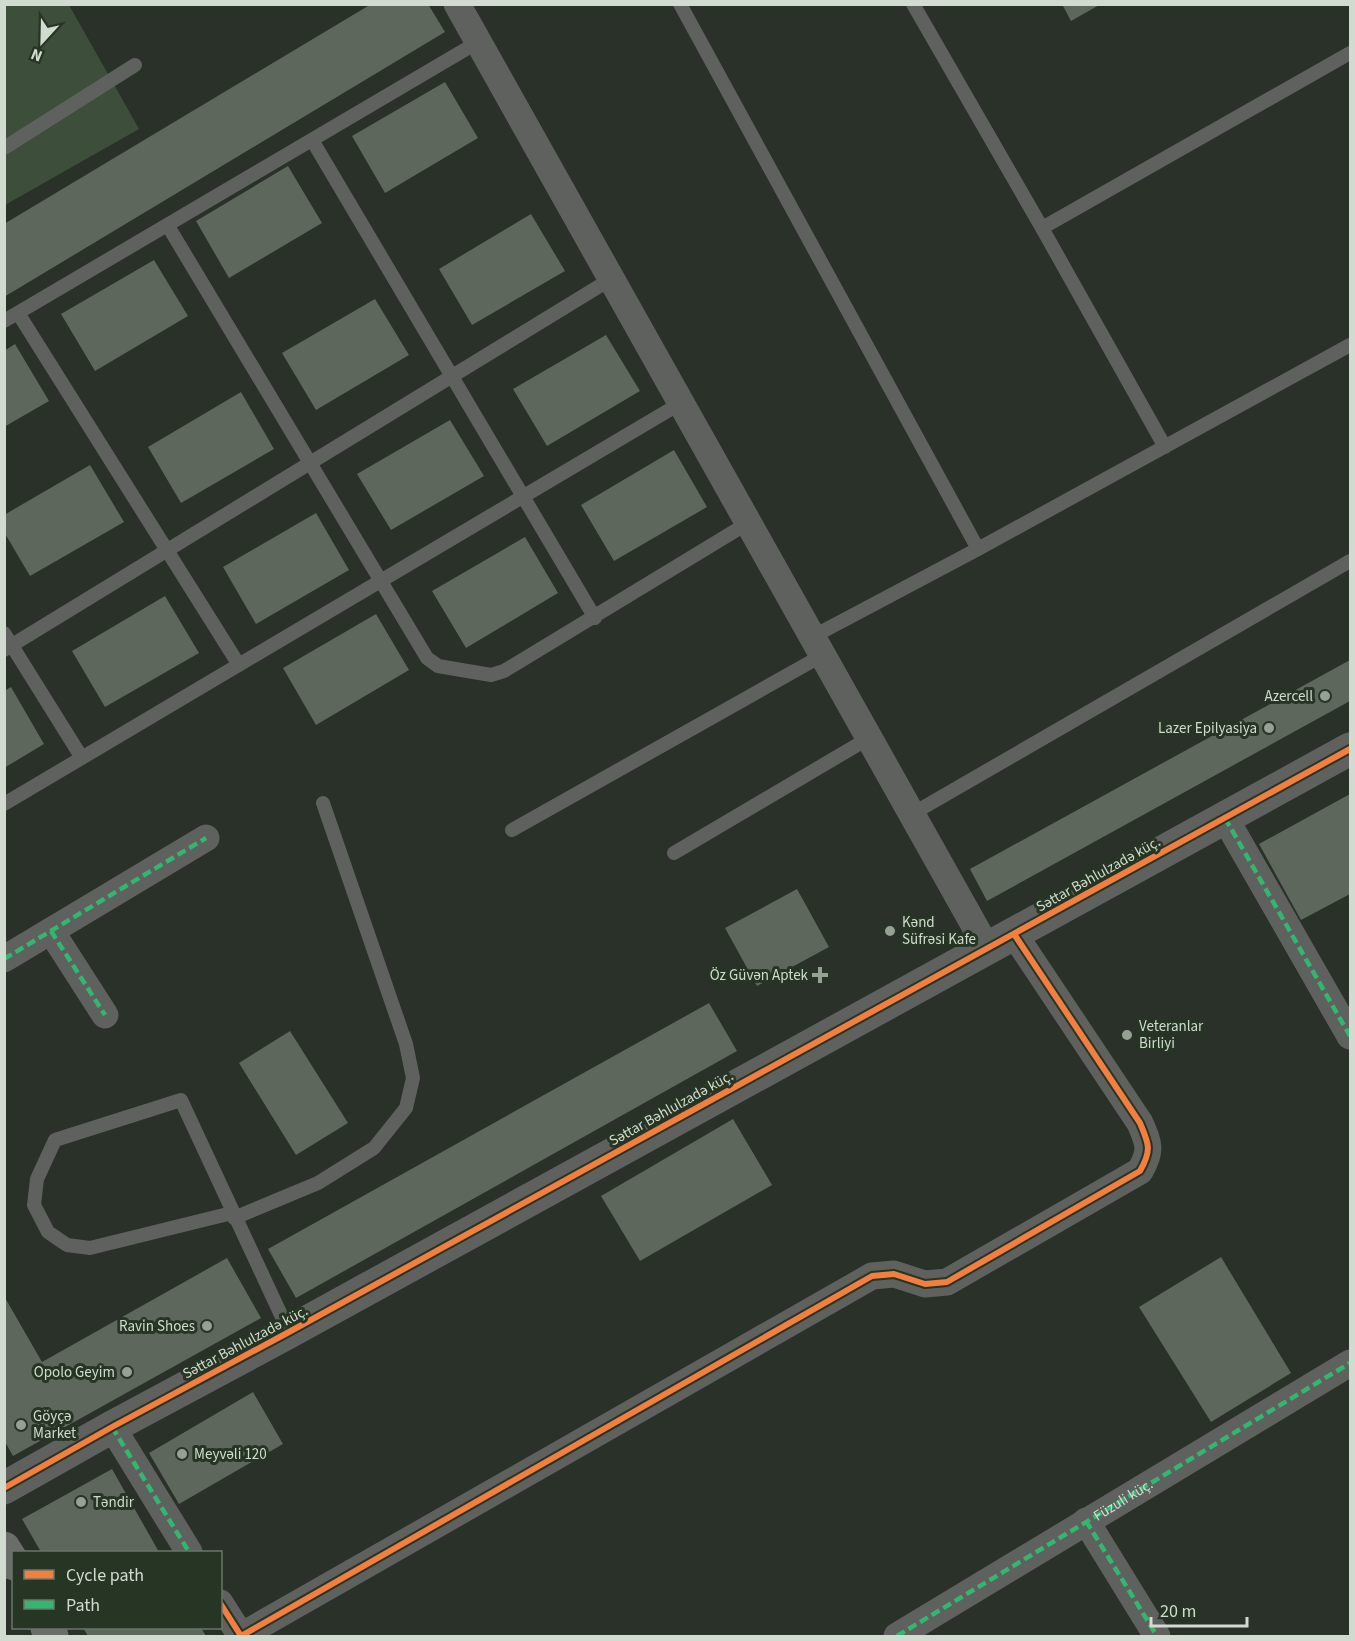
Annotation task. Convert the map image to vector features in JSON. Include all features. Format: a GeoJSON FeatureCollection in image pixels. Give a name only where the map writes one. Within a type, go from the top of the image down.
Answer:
{"type":"FeatureCollection","features":[{"type":"Feature","properties":{"kind":"main road"},"geometry":{"type":"LineString","coordinates":[[4,1548],[12,1561]]}},
{"type":"Feature","properties":{"kind":"street"},"geometry":{"type":"LineString","coordinates":[[222,1606],[241,1636],[872,1276],[894,1274],[925,1284],[947,1282],[1140,1171],[1149,1155],[1148,1141],[1140,1123],[1000,941],[912,814],[457,4]]}},
{"type":"Feature","properties":{"kind":"street","name":"Səttar Bəhlulzadə küç."},"geometry":{"type":"LineString","coordinates":[[4,1488],[112,1426],[289,1332],[1350,749]]}},
{"type":"Feature","properties":{"kind":"street"},"geometry":{"type":"LineString","coordinates":[[1225,818],[1350,1036]]}},
{"type":"Feature","properties":{"kind":"street"},"geometry":{"type":"LineString","coordinates":[[4,959],[206,838]]}},
{"type":"Feature","properties":{"kind":"street"},"geometry":{"type":"LineString","coordinates":[[51,931],[105,1015]]}},
{"type":"Feature","properties":{"kind":"street","name":"Füzuli küç."},"geometry":{"type":"LineString","coordinates":[[897,1636],[1350,1363]]}},
{"type":"Feature","properties":{"kind":"street"},"geometry":{"type":"LineString","coordinates":[[112,1426],[188,1551]]}},
{"type":"Feature","properties":{"kind":"street"},"geometry":{"type":"LineString","coordinates":[[1086,1521],[1157,1636]]}},
{"type":"Feature","properties":{"kind":"lane"},"geometry":{"type":"LineString","coordinates":[[680,4],[978,549]]}},
{"type":"Feature","properties":{"kind":"lane"},"geometry":{"type":"LineString","coordinates":[[914,4],[1165,447]]}},
{"type":"Feature","properties":{"kind":"lane"},"geometry":{"type":"LineString","coordinates":[[4,321],[478,42]]}},
{"type":"Feature","properties":{"kind":"lane"},"geometry":{"type":"LineString","coordinates":[[1042,228],[1350,53]]}},
{"type":"Feature","properties":{"kind":"lane"},"geometry":{"type":"LineString","coordinates":[[4,148],[135,65]]}},
{"type":"Feature","properties":{"kind":"lane"},"geometry":{"type":"LineString","coordinates":[[312,141],[595,618]]}},
{"type":"Feature","properties":{"kind":"lane"},"geometry":{"type":"LineString","coordinates":[[168,226],[428,658],[438,666],[491,675],[504,671],[595,618],[748,523]]}},
{"type":"Feature","properties":{"kind":"lane"},"geometry":{"type":"LineString","coordinates":[[8,648],[611,279]]}},
{"type":"Feature","properties":{"kind":"lane"},"geometry":{"type":"LineString","coordinates":[[18,313],[239,665]]}},
{"type":"Feature","properties":{"kind":"lane"},"geometry":{"type":"LineString","coordinates":[[512,830],[978,549],[1350,345]]}},
{"type":"Feature","properties":{"kind":"lane"},"geometry":{"type":"LineString","coordinates":[[4,804],[681,403]]}},
{"type":"Feature","properties":{"kind":"lane"},"geometry":{"type":"LineString","coordinates":[[912,814],[1350,561]]}},
{"type":"Feature","properties":{"kind":"lane"},"geometry":{"type":"LineString","coordinates":[[4,633],[8,648],[82,758]]}},
{"type":"Feature","properties":{"kind":"lane"},"geometry":{"type":"LineString","coordinates":[[674,854],[869,738]]}},
{"type":"Feature","properties":{"kind":"lane"},"geometry":{"type":"LineString","coordinates":[[289,1332],[233,1215],[181,1100],[55,1140],[37,1179],[34,1205],[48,1232],[67,1245],[90,1248],[233,1215],[318,1183],[374,1148],[406,1108],[413,1078],[406,1044],[323,804]]}},
{"type":"Feature","properties":{"kind":"green space"},"geometry":{"type":"Polygon","coordinates":[[[5,5],[69,5],[139,129],[5,205],[5,5]]]}},
{"type":"Feature","properties":{"kind":"building"},"geometry":{"type":"Polygon","coordinates":[[[367,4],[428,4],[445,32],[4,297],[4,224],[368,6],[367,4]]]}},
{"type":"Feature","properties":{"kind":"building"},"geometry":{"type":"Polygon","coordinates":[[[1062,4],[1101,4],[1071,21],[1062,4]]]}},
{"type":"Feature","properties":{"kind":"building"},"geometry":{"type":"Polygon","coordinates":[[[445,82],[478,138],[385,193],[352,136],[445,82]]]}},
{"type":"Feature","properties":{"kind":"building"},"geometry":{"type":"Polygon","coordinates":[[[288,166],[322,223],[229,278],[196,221],[288,166]]]}},
{"type":"Feature","properties":{"kind":"building"},"geometry":{"type":"Polygon","coordinates":[[[531,214],[565,271],[472,325],[439,269],[531,214]]]}},
{"type":"Feature","properties":{"kind":"building"},"geometry":{"type":"Polygon","coordinates":[[[154,260],[188,316],[95,371],[61,314],[154,260]]]}},
{"type":"Feature","properties":{"kind":"building"},"geometry":{"type":"Polygon","coordinates":[[[375,299],[409,355],[316,410],[282,353],[375,299]]]}},
{"type":"Feature","properties":{"kind":"building"},"geometry":{"type":"Polygon","coordinates":[[[606,335],[640,391],[547,446],[513,389],[606,335]]]}},
{"type":"Feature","properties":{"kind":"building"},"geometry":{"type":"Polygon","coordinates":[[[15,344],[49,401],[4,427],[4,351],[15,344]]]}},
{"type":"Feature","properties":{"kind":"building"},"geometry":{"type":"Polygon","coordinates":[[[241,392],[274,449],[181,503],[148,447],[241,392]]]}},
{"type":"Feature","properties":{"kind":"building"},"geometry":{"type":"Polygon","coordinates":[[[450,420],[484,476],[391,530],[357,474],[450,420]]]}},
{"type":"Feature","properties":{"kind":"building"},"geometry":{"type":"Polygon","coordinates":[[[674,450],[707,507],[614,561],[581,505],[674,450]]]}},
{"type":"Feature","properties":{"kind":"building"},"geometry":{"type":"Polygon","coordinates":[[[90,465],[124,522],[30,576],[4,532],[4,515],[90,465]]]}},
{"type":"Feature","properties":{"kind":"building"},"geometry":{"type":"Polygon","coordinates":[[[316,513],[349,570],[256,624],[223,567],[316,513]]]}},
{"type":"Feature","properties":{"kind":"building"},"geometry":{"type":"Polygon","coordinates":[[[525,537],[558,593],[466,648],[432,591],[525,537]]]}},
{"type":"Feature","properties":{"kind":"building"},"geometry":{"type":"Polygon","coordinates":[[[165,596],[199,653],[105,707],[72,651],[165,596]]]}},
{"type":"Feature","properties":{"kind":"building"},"geometry":{"type":"Polygon","coordinates":[[[376,614],[409,670],[316,725],[283,668],[376,614]]]}},
{"type":"Feature","properties":{"kind":"building"},"geometry":{"type":"Polygon","coordinates":[[[1350,660],[1350,701],[987,901],[970,869],[1350,660]]]}},
{"type":"Feature","properties":{"kind":"building"},"geometry":{"type":"Polygon","coordinates":[[[11,687],[44,744],[4,768],[4,691],[11,687]]]}},
{"type":"Feature","properties":{"kind":"building"},"geometry":{"type":"Polygon","coordinates":[[[1350,794],[1350,894],[1301,920],[1259,844],[1350,794]]]}},
{"type":"Feature","properties":{"kind":"building"},"geometry":{"type":"Polygon","coordinates":[[[797,889],[829,947],[757,986],[725,928],[797,889]]]}},
{"type":"Feature","properties":{"kind":"building"},"geometry":{"type":"Polygon","coordinates":[[[709,1003],[737,1051],[296,1298],[268,1249],[709,1003]]]}},
{"type":"Feature","properties":{"kind":"building"},"geometry":{"type":"Polygon","coordinates":[[[290,1031],[348,1123],[296,1155],[239,1063],[290,1031]]]}},
{"type":"Feature","properties":{"kind":"building"},"geometry":{"type":"Polygon","coordinates":[[[733,1119],[772,1185],[640,1261],[601,1196],[733,1119]]]}},
{"type":"Feature","properties":{"kind":"building"},"geometry":{"type":"Polygon","coordinates":[[[1221,1257],[1291,1373],[1211,1422],[1139,1307],[1221,1257]]]}},
{"type":"Feature","properties":{"kind":"building"},"geometry":{"type":"Polygon","coordinates":[[[227,1258],[261,1318],[13,1456],[4,1440],[4,1296],[42,1362],[227,1258]]]}},
{"type":"Feature","properties":{"kind":"building"},"geometry":{"type":"Polygon","coordinates":[[[253,1392],[283,1444],[179,1504],[149,1453],[253,1392]]]}},
{"type":"Feature","properties":{"kind":"building"},"geometry":{"type":"Polygon","coordinates":[[[112,1469],[158,1551],[40,1551],[22,1519],[112,1469]]]}},
{"type":"Feature","properties":{"kind":"building"},"geometry":{"type":"Polygon","coordinates":[[[84,1629],[202,1629],[206,1636],[88,1636],[84,1629]]]}},
{"type":"Feature","properties":{"kind":"marked path"},"geometry":{"type":"LineString","coordinates":[[1225,818],[1350,1036]]}},
{"type":"Feature","properties":{"kind":"marked path"},"geometry":{"type":"LineString","coordinates":[[4,959],[206,838]]}},
{"type":"Feature","properties":{"kind":"marked path"},"geometry":{"type":"LineString","coordinates":[[51,931],[105,1015]]}},
{"type":"Feature","properties":{"kind":"marked path"},"geometry":{"type":"LineString","coordinates":[[897,1636],[1350,1363]]}},
{"type":"Feature","properties":{"kind":"marked path"},"geometry":{"type":"LineString","coordinates":[[112,1427],[188,1551]]}},
{"type":"Feature","properties":{"kind":"marked path"},"geometry":{"type":"LineString","coordinates":[[1086,1521],[1157,1636]]}},
{"type":"Feature","properties":{"kind":"cycle path"},"geometry":{"type":"LineString","coordinates":[[4,1488],[1350,749]]}},
{"type":"Feature","properties":{"kind":"cycle path"},"geometry":{"type":"LineString","coordinates":[[222,1606],[241,1636],[872,1276],[894,1274],[925,1284],[947,1282],[1140,1171],[1148,1152],[1140,1123],[1014,934]]}},
{"type":"Feature","properties":{"kind":"place","name":"Azercell"},"geometry":{"type":"Point","coordinates":[1325,696]}},
{"type":"Feature","properties":{"kind":"place","name":"Lazer Epilyasiya"},"geometry":{"type":"Point","coordinates":[1269,728]}},
{"type":"Feature","properties":{"kind":"place","name":"Kənd Süfrəsi Kafe"},"geometry":{"type":"Point","coordinates":[890,931]}},
{"type":"Feature","properties":{"kind":"place","name":"Öz Güvən Aptek"},"geometry":{"type":"Point","coordinates":[820,975]}},
{"type":"Feature","properties":{"kind":"place","name":"Veteranlar Birliyi"},"geometry":{"type":"Point","coordinates":[1127,1035]}},
{"type":"Feature","properties":{"kind":"place","name":"Ravin Shoes"},"geometry":{"type":"Point","coordinates":[207,1326]}},
{"type":"Feature","properties":{"kind":"place","name":"Opolo Geyim"},"geometry":{"type":"Point","coordinates":[127,1372]}},
{"type":"Feature","properties":{"kind":"place","name":"Göyçə Market"},"geometry":{"type":"Point","coordinates":[21,1425]}},
{"type":"Feature","properties":{"kind":"place","name":"Meyvəli 120"},"geometry":{"type":"Point","coordinates":[182,1454]}},
{"type":"Feature","properties":{"kind":"place","name":"Təndir"},"geometry":{"type":"Point","coordinates":[81,1502]}}]}
